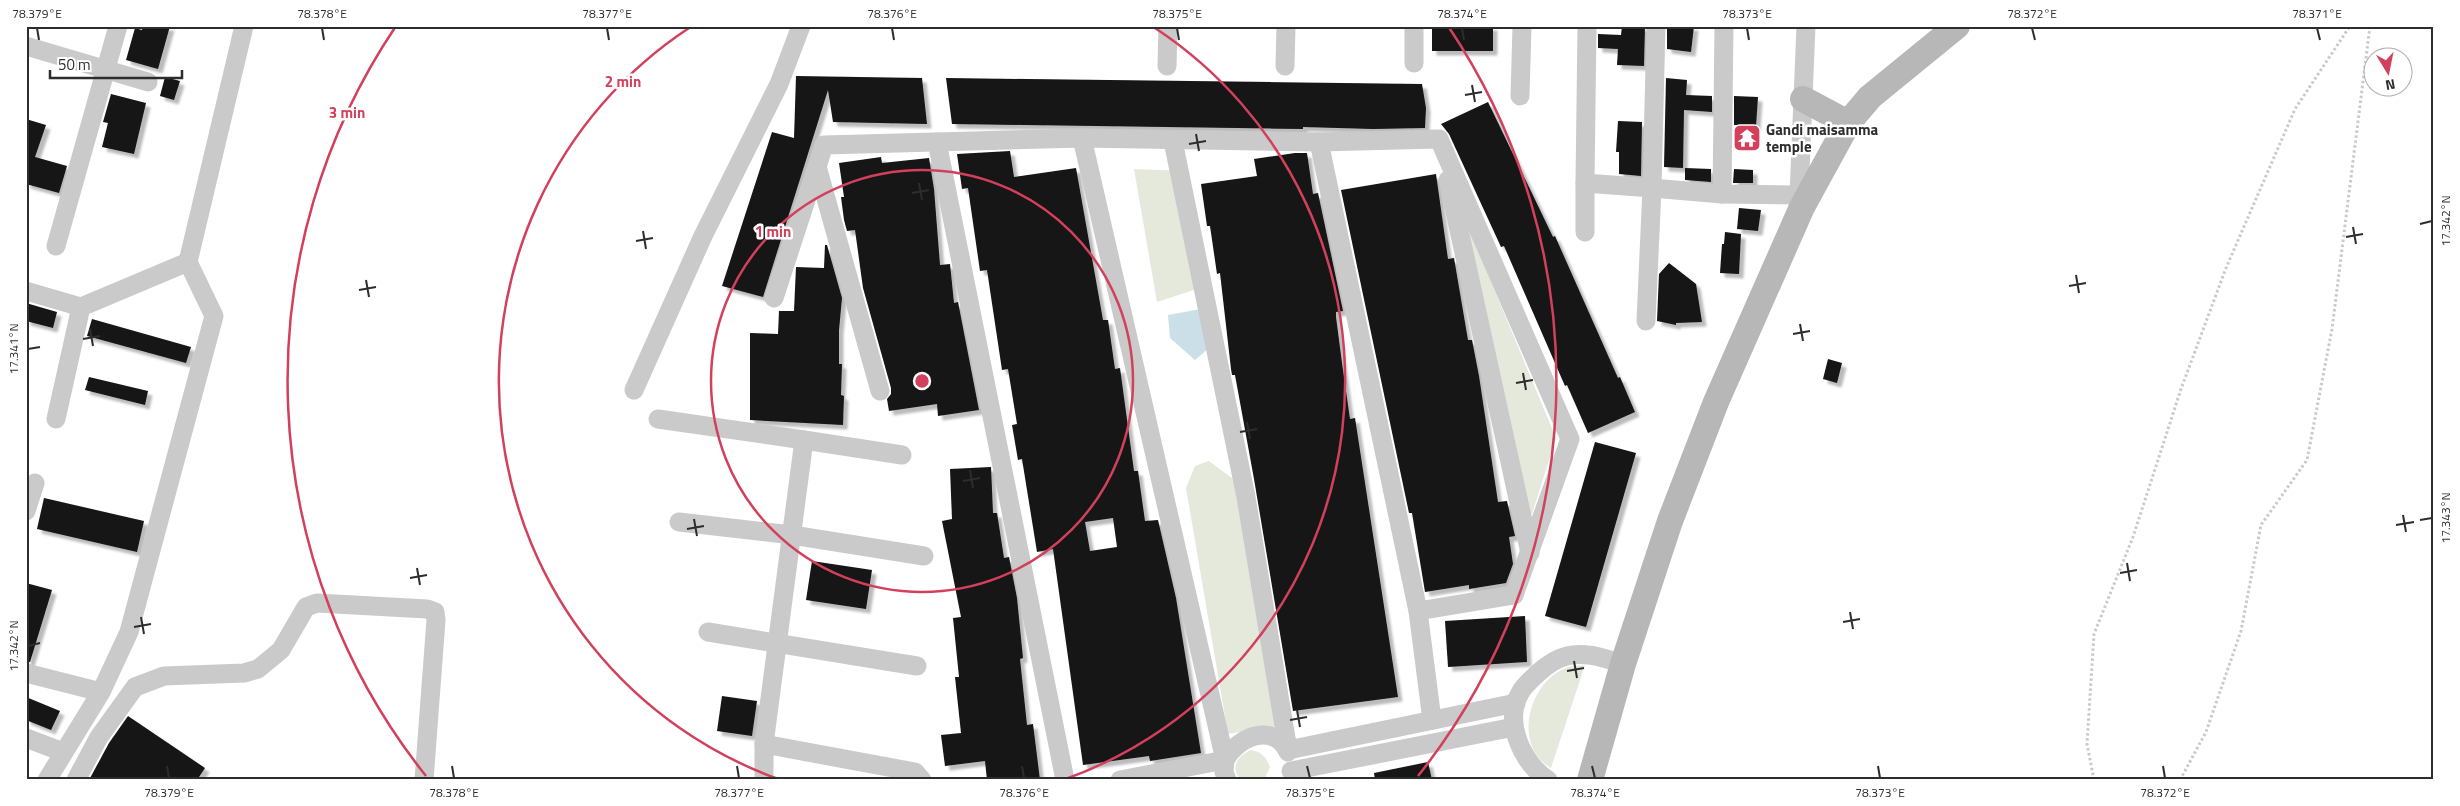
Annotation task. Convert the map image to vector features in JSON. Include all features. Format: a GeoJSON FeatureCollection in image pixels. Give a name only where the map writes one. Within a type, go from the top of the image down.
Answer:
{"type":"FeatureCollection","features":[{"type":"Feature","properties":{"kind":"main road"},"geometry":{"type":"LineString","coordinates":[[1590,780],[1624,664],[1670,522],[1716,402],[1801,201],[1848,123],[1870,97],[1957,26]]}},
{"type":"Feature","properties":{"kind":"main road"},"geometry":{"type":"LineString","coordinates":[[1803,99],[1848,123]]}},
{"type":"Feature","properties":{"kind":"street"},"geometry":{"type":"LineString","coordinates":[[56,246],[118,26]]}},
{"type":"Feature","properties":{"kind":"street"},"geometry":{"type":"LineString","coordinates":[[48,780],[63,752],[101,692],[129,632],[214,316],[188,262],[244,26]]}},
{"type":"Feature","properties":{"kind":"street"},"geometry":{"type":"LineString","coordinates":[[634,390],[703,236],[779,84],[801,26]]}},
{"type":"Feature","properties":{"kind":"street"},"geometry":{"type":"LineString","coordinates":[[1167,66],[1168,26]]}},
{"type":"Feature","properties":{"kind":"street"},"geometry":{"type":"LineString","coordinates":[[1285,66],[1286,26]]}},
{"type":"Feature","properties":{"kind":"street"},"geometry":{"type":"LineString","coordinates":[[1414,26],[1414,63]]}},
{"type":"Feature","properties":{"kind":"street"},"geometry":{"type":"LineString","coordinates":[[1520,96],[1522,26]]}},
{"type":"Feature","properties":{"kind":"street"},"geometry":{"type":"LineString","coordinates":[[1585,232],[1587,26]]}},
{"type":"Feature","properties":{"kind":"street"},"geometry":{"type":"LineString","coordinates":[[1646,321],[1656,26]]}},
{"type":"Feature","properties":{"kind":"street"},"geometry":{"type":"LineString","coordinates":[[1722,194],[1724,26]]}},
{"type":"Feature","properties":{"kind":"street"},"geometry":{"type":"LineString","coordinates":[[1585,183],[1801,201],[1806,26]]}},
{"type":"Feature","properties":{"kind":"street"},"geometry":{"type":"LineString","coordinates":[[26,46],[148,82]]}},
{"type":"Feature","properties":{"kind":"street"},"geometry":{"type":"LineString","coordinates":[[1082,138],[1225,760],[1224,772],[1227,780]]}},
{"type":"Feature","properties":{"kind":"street"},"geometry":{"type":"LineString","coordinates":[[774,298],[818,170],[824,145],[1082,138],[1319,142],[1439,139]]}},
{"type":"Feature","properties":{"kind":"street"},"geometry":{"type":"LineString","coordinates":[[1418,611],[1514,595],[1570,439],[1439,139]]}},
{"type":"Feature","properties":{"kind":"street"},"geometry":{"type":"LineString","coordinates":[[1439,139],[1530,553]]}},
{"type":"Feature","properties":{"kind":"street"},"geometry":{"type":"LineString","coordinates":[[1173,141],[1246,497],[1288,750],[1290,775],[1514,727]]}},
{"type":"Feature","properties":{"kind":"street"},"geometry":{"type":"LineString","coordinates":[[937,142],[1065,780]]}},
{"type":"Feature","properties":{"kind":"street"},"geometry":{"type":"LineString","coordinates":[[1319,142],[1418,611],[1432,720]]}},
{"type":"Feature","properties":{"kind":"street"},"geometry":{"type":"LineString","coordinates":[[818,170],[880,391]]}},
{"type":"Feature","properties":{"kind":"street"},"geometry":{"type":"LineString","coordinates":[[26,291],[81,307],[188,262]]}},
{"type":"Feature","properties":{"kind":"street"},"geometry":{"type":"LineString","coordinates":[[56,419],[81,307]]}},
{"type":"Feature","properties":{"kind":"street"},"geometry":{"type":"LineString","coordinates":[[658,419],[902,455]]}},
{"type":"Feature","properties":{"kind":"street"},"geometry":{"type":"LineString","coordinates":[[764,780],[764,744],[804,440]]}},
{"type":"Feature","properties":{"kind":"street"},"geometry":{"type":"LineString","coordinates":[[26,511],[35,483]]}},
{"type":"Feature","properties":{"kind":"street"},"geometry":{"type":"LineString","coordinates":[[679,522],[792,535],[924,556]]}},
{"type":"Feature","properties":{"kind":"street"},"geometry":{"type":"LineString","coordinates":[[76,780],[99,737],[135,687],[164,676],[244,673],[258,669],[280,650],[306,607],[317,603],[427,609],[435,612],[436,620],[424,780]]}},
{"type":"Feature","properties":{"kind":"street"},"geometry":{"type":"LineString","coordinates":[[708,632],[917,666]]}},
{"type":"Feature","properties":{"kind":"street"},"geometry":{"type":"LineString","coordinates":[[1548,780],[1536,772],[1525,756],[1514,727],[1516,703],[1520,693],[1546,666],[1567,656],[1587,654],[1624,664]]}},
{"type":"Feature","properties":{"kind":"street"},"geometry":{"type":"LineString","coordinates":[[26,673],[101,692]]}},
{"type":"Feature","properties":{"kind":"street"},"geometry":{"type":"LineString","coordinates":[[1288,750],[1516,703]]}},
{"type":"Feature","properties":{"kind":"street"},"geometry":{"type":"LineString","coordinates":[[1225,760],[1230,750],[1239,742],[1249,736],[1260,734],[1272,736],[1282,741],[1288,750]]}},
{"type":"Feature","properties":{"kind":"street"},"geometry":{"type":"LineString","coordinates":[[26,738],[63,752]]}},
{"type":"Feature","properties":{"kind":"street"},"geometry":{"type":"LineString","coordinates":[[764,744],[915,772],[922,780]]}},
{"type":"Feature","properties":{"kind":"street"},"geometry":{"type":"LineString","coordinates":[[1120,780],[1225,760]]}},
{"type":"Feature","properties":{"kind":"path"},"geometry":{"type":"LineString","coordinates":[[2094,780],[2087,744],[2094,634],[2133,537],[2181,389],[2226,268],[2294,109],[2350,26]]}},
{"type":"Feature","properties":{"kind":"path"},"geometry":{"type":"LineString","coordinates":[[2180,780],[2206,732],[2241,631],[2261,525],[2307,460],[2332,328],[2370,26]]}},
{"type":"Feature","properties":{"kind":"shaded area"},"geometry":{"type":"Polygon","coordinates":[[[1134,169],[1186,171],[1203,287],[1157,302],[1134,169]]]}},
{"type":"Feature","properties":{"kind":"shaded area"},"geometry":{"type":"Polygon","coordinates":[[[1460,224],[1469,229],[1556,438],[1532,514],[1524,514],[1460,224]]]}},
{"type":"Feature","properties":{"kind":"shaded area"},"geometry":{"type":"Polygon","coordinates":[[[1209,461],[1237,482],[1277,726],[1228,734],[1186,488],[1195,466],[1209,461]]]}},
{"type":"Feature","properties":{"kind":"shaded area"},"geometry":{"type":"Polygon","coordinates":[[[1585,665],[1551,768],[1539,758],[1532,745],[1529,731],[1530,715],[1534,700],[1553,675],[1568,667],[1585,665]]]}},
{"type":"Feature","properties":{"kind":"shaded area"},"geometry":{"type":"Polygon","coordinates":[[[1251,750],[1261,754],[1270,767],[1264,780],[1241,780],[1237,775],[1235,766],[1237,762],[1242,755],[1251,750]]]}},
{"type":"Feature","properties":{"kind":"water"},"geometry":{"type":"Polygon","coordinates":[[[1201,309],[1209,348],[1195,360],[1170,338],[1168,315],[1201,309]]]}},
{"type":"Feature","properties":{"kind":"building"},"geometry":{"type":"Polygon","coordinates":[[[143,26],[170,26],[158,69],[126,60],[135,28],[142,30],[143,26]]]}},
{"type":"Feature","properties":{"kind":"building"},"geometry":{"type":"Polygon","coordinates":[[[1432,26],[1493,26],[1493,51],[1432,51],[1432,26]]]}},
{"type":"Feature","properties":{"kind":"building"},"geometry":{"type":"Polygon","coordinates":[[[1622,26],[1645,26],[1644,66],[1617,65],[1618,49],[1598,48],[1598,34],[1621,35],[1622,26]]]}},
{"type":"Feature","properties":{"kind":"building"},"geometry":{"type":"Polygon","coordinates":[[[1667,26],[1694,26],[1691,52],[1667,49],[1667,26]]]}},
{"type":"Feature","properties":{"kind":"building"},"geometry":{"type":"Polygon","coordinates":[[[796,76],[922,78],[927,124],[833,122],[828,90],[763,297],[722,286],[772,132],[794,138],[796,76]]]}},
{"type":"Feature","properties":{"kind":"building"},"geometry":{"type":"Polygon","coordinates":[[[165,77],[180,81],[174,100],[160,96],[165,77]]]}},
{"type":"Feature","properties":{"kind":"building"},"geometry":{"type":"Polygon","coordinates":[[[946,78],[1422,84],[1426,108],[1425,128],[1303,127],[1303,129],[952,124],[946,78]]]}},
{"type":"Feature","properties":{"kind":"building"},"geometry":{"type":"Polygon","coordinates":[[[1666,78],[1687,80],[1686,95],[1712,96],[1712,112],[1684,110],[1683,168],[1664,167],[1666,78]]]}},
{"type":"Feature","properties":{"kind":"building"},"geometry":{"type":"Polygon","coordinates":[[[111,94],[146,103],[134,154],[102,147],[108,123],[103,122],[111,94]]]}},
{"type":"Feature","properties":{"kind":"building"},"geometry":{"type":"Polygon","coordinates":[[[1734,96],[1758,97],[1756,126],[1734,125],[1734,96]]]}},
{"type":"Feature","properties":{"kind":"building"},"geometry":{"type":"Polygon","coordinates":[[[1488,102],[1553,237],[1555,236],[1635,412],[1588,433],[1567,385],[1565,386],[1504,246],[1501,247],[1449,134],[1441,124],[1488,102]]]}},
{"type":"Feature","properties":{"kind":"building"},"geometry":{"type":"Polygon","coordinates":[[[26,119],[46,125],[35,157],[67,166],[59,193],[26,184],[26,119]]]}},
{"type":"Feature","properties":{"kind":"building"},"geometry":{"type":"Polygon","coordinates":[[[1618,121],[1642,122],[1641,176],[1619,174],[1619,152],[1616,152],[1618,121]]]}},
{"type":"Feature","properties":{"kind":"building"},"geometry":{"type":"Polygon","coordinates":[[[1010,151],[1014,177],[1076,168],[1103,320],[1108,320],[1115,369],[1120,368],[1134,471],[1138,471],[1145,521],[1158,520],[1176,598],[1201,753],[1150,761],[1149,756],[1083,765],[1053,549],[1037,552],[1022,459],[1018,460],[1012,425],[1017,424],[1008,369],[1002,370],[987,270],[980,271],[968,188],[962,189],[957,154],[1010,151]],[[1113,518],[1085,522],[1090,551],[1117,547],[1113,518]]]}},
{"type":"Feature","properties":{"kind":"building"},"geometry":{"type":"Polygon","coordinates":[[[1307,153],[1313,194],[1318,193],[1343,311],[1336,312],[1342,363],[1350,419],[1355,418],[1398,697],[1293,711],[1254,479],[1235,375],[1232,375],[1231,369],[1220,273],[1217,274],[1210,226],[1207,226],[1201,184],[1257,176],[1254,159],[1307,153]]]}},
{"type":"Feature","properties":{"kind":"building"},"geometry":{"type":"Polygon","coordinates":[[[881,157],[882,163],[929,158],[934,189],[940,265],[950,264],[954,303],[958,302],[979,410],[938,416],[937,404],[889,411],[887,399],[891,394],[891,388],[863,288],[855,230],[847,231],[844,220],[841,197],[844,197],[839,163],[881,157]]]}},
{"type":"Feature","properties":{"kind":"building"},"geometry":{"type":"Polygon","coordinates":[[[1685,168],[1711,169],[1711,182],[1685,180],[1685,168]]]}},
{"type":"Feature","properties":{"kind":"building"},"geometry":{"type":"Polygon","coordinates":[[[1734,169],[1753,170],[1753,183],[1733,183],[1734,169]]]}},
{"type":"Feature","properties":{"kind":"building"},"geometry":{"type":"Polygon","coordinates":[[[1436,174],[1448,259],[1454,258],[1468,340],[1472,340],[1479,376],[1498,502],[1507,501],[1515,536],[1509,537],[1513,564],[1506,583],[1469,589],[1469,585],[1425,592],[1412,513],[1409,513],[1341,190],[1436,174]]]}},
{"type":"Feature","properties":{"kind":"building"},"geometry":{"type":"Polygon","coordinates":[[[1739,208],[1761,210],[1758,231],[1737,229],[1739,208]]]}},
{"type":"Feature","properties":{"kind":"building"},"geometry":{"type":"Polygon","coordinates":[[[1725,232],[1741,234],[1739,274],[1720,273],[1722,244],[1724,244],[1725,232]]]}},
{"type":"Feature","properties":{"kind":"building"},"geometry":{"type":"Polygon","coordinates":[[[825,245],[827,245],[842,298],[839,330],[839,364],[842,364],[841,395],[844,396],[843,425],[750,420],[750,333],[778,334],[779,311],[794,311],[796,267],[824,268],[825,245]]]}},
{"type":"Feature","properties":{"kind":"building"},"geometry":{"type":"Polygon","coordinates":[[[1669,263],[1696,284],[1702,322],[1676,323],[1676,325],[1657,321],[1659,274],[1669,263]]]}},
{"type":"Feature","properties":{"kind":"building"},"geometry":{"type":"Polygon","coordinates":[[[26,303],[57,312],[53,328],[26,321],[26,303]]]}},
{"type":"Feature","properties":{"kind":"building"},"geometry":{"type":"Polygon","coordinates":[[[92,319],[191,347],[186,363],[87,336],[92,319]]]}},
{"type":"Feature","properties":{"kind":"building"},"geometry":{"type":"Polygon","coordinates":[[[1828,359],[1842,363],[1837,383],[1823,379],[1828,359]]]}},
{"type":"Feature","properties":{"kind":"building"},"geometry":{"type":"Polygon","coordinates":[[[89,377],[148,391],[145,405],[85,390],[89,377]]]}},
{"type":"Feature","properties":{"kind":"building"},"geometry":{"type":"Polygon","coordinates":[[[1595,442],[1636,453],[1586,627],[1545,616],[1595,442]]]}},
{"type":"Feature","properties":{"kind":"building"},"geometry":{"type":"Polygon","coordinates":[[[991,467],[993,513],[997,513],[1004,558],[1009,557],[1017,598],[1023,658],[1020,659],[1027,725],[1033,724],[1040,780],[987,780],[985,761],[945,766],[941,735],[961,733],[955,677],[959,677],[953,618],[961,617],[942,521],[952,519],[950,469],[991,467]]]}},
{"type":"Feature","properties":{"kind":"building"},"geometry":{"type":"Polygon","coordinates":[[[44,498],[144,521],[137,552],[37,529],[44,498]]]}},
{"type":"Feature","properties":{"kind":"building"},"geometry":{"type":"Polygon","coordinates":[[[812,561],[872,570],[866,609],[806,600],[812,561]]]}},
{"type":"Feature","properties":{"kind":"building"},"geometry":{"type":"Polygon","coordinates":[[[26,583],[52,590],[30,662],[26,662],[26,583]]]}},
{"type":"Feature","properties":{"kind":"building"},"geometry":{"type":"Polygon","coordinates":[[[1525,616],[1527,662],[1448,667],[1445,621],[1525,616]]]}},
{"type":"Feature","properties":{"kind":"building"},"geometry":{"type":"Polygon","coordinates":[[[722,696],[757,701],[752,736],[717,731],[722,696]]]}},
{"type":"Feature","properties":{"kind":"building"},"geometry":{"type":"Polygon","coordinates":[[[26,697],[60,711],[51,730],[26,720],[26,697]]]}},
{"type":"Feature","properties":{"kind":"building"},"geometry":{"type":"Polygon","coordinates":[[[128,716],[205,768],[197,780],[89,780],[109,743],[128,716]]]}},
{"type":"Feature","properties":{"kind":"building"},"geometry":{"type":"Polygon","coordinates":[[[1428,762],[1432,780],[1375,780],[1374,773],[1428,762]]]}},
{"type":"Feature","properties":{"kind":"place","name":"Gandi maisamma temple"},"geometry":{"type":"Point","coordinates":[1747,138]}}]}
